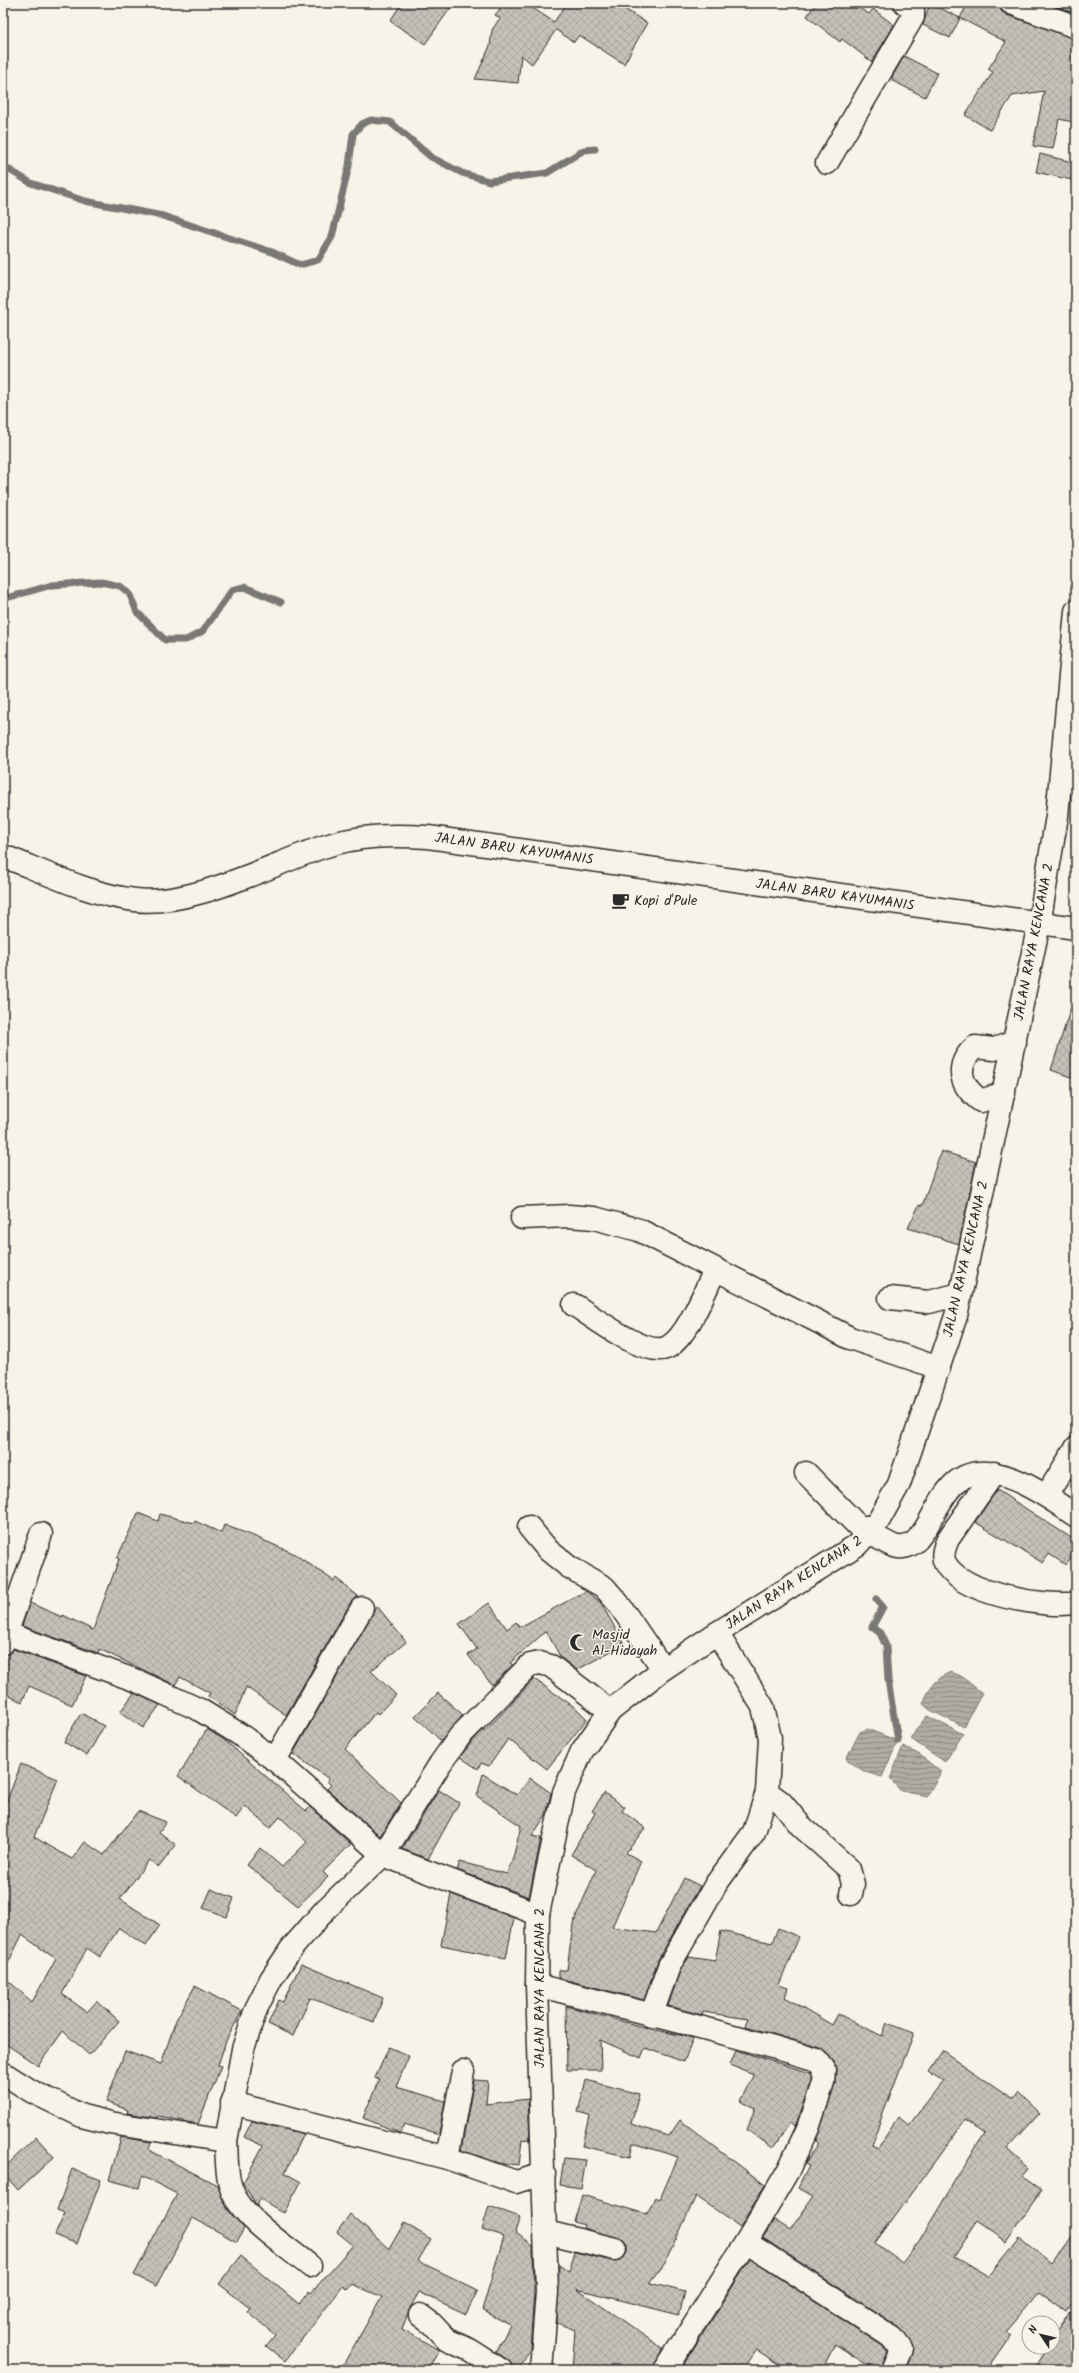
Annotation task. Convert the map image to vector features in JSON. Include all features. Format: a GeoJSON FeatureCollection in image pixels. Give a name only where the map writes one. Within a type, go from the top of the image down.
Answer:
{"type":"FeatureCollection","features":[{"type":"Feature","properties":{"kind":"street"},"geometry":{"type":"LineString","coordinates":[[828,163],[913,17],[912,10],[905,3]]}},
{"type":"Feature","properties":{"kind":"street"},"geometry":{"type":"LineString","coordinates":[[1021,4],[1076,28]]}},
{"type":"Feature","properties":{"kind":"street","name":"JALAN RAYA KENCANA 2"},"geometry":{"type":"LineString","coordinates":[[541,2370],[547,2292],[537,1985],[538,1914],[564,1792],[582,1751],[610,1710],[663,1669],[717,1633],[843,1555],[872,1530],[889,1505],[904,1472],[956,1316],[1039,924],[1057,816],[1076,611]]}},
{"type":"Feature","properties":{"kind":"street","name":"JALAN BARU KAYUMANIS"},"geometry":{"type":"LineString","coordinates":[[3,856],[104,894],[136,900],[162,900],[191,896],[324,846],[355,838],[388,835],[428,837],[1076,928]]}},
{"type":"Feature","properties":{"kind":"street"},"geometry":{"type":"LineString","coordinates":[[1004,1093],[981,1101],[976,1098],[965,1087],[962,1076],[964,1064],[968,1054],[975,1047],[994,1049],[1015,1042]]}},
{"type":"Feature","properties":{"kind":"street"},"geometry":{"type":"LineString","coordinates":[[522,1218],[568,1216],[594,1218],[639,1230],[850,1338],[938,1368]]}},
{"type":"Feature","properties":{"kind":"street"},"geometry":{"type":"LineString","coordinates":[[574,1305],[635,1344],[652,1349],[667,1348],[678,1339],[687,1325],[715,1270]]}},
{"type":"Feature","properties":{"kind":"street"},"geometry":{"type":"LineString","coordinates":[[890,1298],[929,1302],[960,1294]]}},
{"type":"Feature","properties":{"kind":"street"},"geometry":{"type":"LineString","coordinates":[[1046,1496],[1076,1448]]}},
{"type":"Feature","properties":{"kind":"street"},"geometry":{"type":"LineString","coordinates":[[806,1473],[859,1527],[872,1530],[897,1547],[911,1545],[921,1535],[945,1495],[955,1483],[965,1477],[994,1473],[1010,1477],[1046,1496],[1076,1516]]}},
{"type":"Feature","properties":{"kind":"street"},"geometry":{"type":"LineString","coordinates":[[994,1473],[948,1539],[943,1551],[944,1562],[962,1579],[1000,1596],[1045,1604],[1076,1603]]}},
{"type":"Feature","properties":{"kind":"street"},"geometry":{"type":"LineString","coordinates":[[529,1527],[548,1550],[569,1567],[604,1587],[618,1603],[663,1669]]}},
{"type":"Feature","properties":{"kind":"street"},"geometry":{"type":"LineString","coordinates":[[41,1534],[4,1637],[137,1681],[168,1694],[239,1734],[275,1760],[383,1855],[538,1914]]}},
{"type":"Feature","properties":{"kind":"street"},"geometry":{"type":"LineString","coordinates":[[275,1760],[362,1608]]}},
{"type":"Feature","properties":{"kind":"street"},"geometry":{"type":"LineString","coordinates":[[651,2016],[669,1966],[716,1884],[754,1832],[767,1792],[770,1738],[763,1707],[717,1633]]}},
{"type":"Feature","properties":{"kind":"street"},"geometry":{"type":"LineString","coordinates":[[310,2266],[244,2210],[233,2192],[228,2173],[226,2141],[243,2049],[256,2010],[271,1978],[291,1950],[326,1909],[383,1855],[440,1764],[460,1736],[530,1665],[540,1663],[551,1666],[610,1710]]}},
{"type":"Feature","properties":{"kind":"street"},"geometry":{"type":"LineString","coordinates":[[767,1792],[781,1802],[801,1826],[849,1869],[853,1884],[851,1894]]}},
{"type":"Feature","properties":{"kind":"street"},"geometry":{"type":"LineString","coordinates":[[537,1985],[651,2016],[738,2036],[816,2060],[824,2069],[823,2083],[808,2128],[789,2168],[746,2242],[665,2370]]}},
{"type":"Feature","properties":{"kind":"street"},"geometry":{"type":"LineString","coordinates":[[447,2158],[463,2071]]}},
{"type":"Feature","properties":{"kind":"street"},"geometry":{"type":"LineString","coordinates":[[3,2073],[31,2092],[82,2116],[110,2123],[226,2141]]}},
{"type":"Feature","properties":{"kind":"street"},"geometry":{"type":"LineString","coordinates":[[232,2103],[447,2158],[516,2182],[544,2174]]}},
{"type":"Feature","properties":{"kind":"street"},"geometry":{"type":"LineString","coordinates":[[546,2232],[615,2249]]}},
{"type":"Feature","properties":{"kind":"street"},"geometry":{"type":"LineString","coordinates":[[746,2242],[893,2338],[901,2349],[892,2370]]}},
{"type":"Feature","properties":{"kind":"street"},"geometry":{"type":"LineString","coordinates":[[420,2315],[432,2324],[447,2340],[470,2350],[501,2370]]}},
{"type":"Feature","properties":{"kind":"shaded area"},"geometry":{"type":"Polygon","coordinates":[[[951,1672],[961,1676],[982,1693],[964,1727],[930,1710],[923,1704],[927,1694],[937,1680],[951,1672]]]}},
{"type":"Feature","properties":{"kind":"shaded area"},"geometry":{"type":"Polygon","coordinates":[[[927,1716],[963,1734],[945,1762],[911,1739],[917,1728],[927,1716]]]}},
{"type":"Feature","properties":{"kind":"shaded area"},"geometry":{"type":"Polygon","coordinates":[[[867,1729],[898,1741],[882,1777],[865,1772],[846,1759],[860,1732],[867,1729]]]}},
{"type":"Feature","properties":{"kind":"shaded area"},"geometry":{"type":"Polygon","coordinates":[[[903,1746],[920,1755],[941,1772],[927,1796],[901,1791],[890,1779],[903,1746]]]}},
{"type":"Feature","properties":{"kind":"building"},"geometry":{"type":"Polygon","coordinates":[[[402,3],[454,3],[425,44],[390,21],[402,3]]]}},
{"type":"Feature","properties":{"kind":"building"},"geometry":{"type":"Polygon","coordinates":[[[504,3],[525,3],[554,22],[567,3],[615,3],[647,23],[624,64],[579,35],[574,42],[556,30],[532,64],[521,55],[518,83],[475,79],[490,46],[492,30],[500,18],[495,15],[504,3]]]}},
{"type":"Feature","properties":{"kind":"building"},"geometry":{"type":"Polygon","coordinates":[[[816,3],[851,3],[869,14],[873,9],[894,25],[872,62],[842,39],[840,42],[807,16],[816,3]]]}},
{"type":"Feature","properties":{"kind":"building"},"geometry":{"type":"Polygon","coordinates":[[[930,3],[960,18],[950,38],[923,25],[930,3]]]}},
{"type":"Feature","properties":{"kind":"building"},"geometry":{"type":"Polygon","coordinates":[[[968,3],[999,3],[1001,11],[1007,15],[1076,39],[1076,109],[1073,122],[1059,119],[1053,149],[1033,146],[1044,91],[1012,96],[990,130],[965,115],[993,72],[988,69],[1006,42],[960,18],[968,3]]]}},
{"type":"Feature","properties":{"kind":"building"},"geometry":{"type":"Polygon","coordinates":[[[1047,3],[1076,3],[1076,14],[1047,3]]]}},
{"type":"Feature","properties":{"kind":"building"},"geometry":{"type":"Polygon","coordinates":[[[904,56],[937,73],[925,97],[893,81],[892,77],[904,56]]]}},
{"type":"Feature","properties":{"kind":"building"},"geometry":{"type":"Polygon","coordinates":[[[1040,154],[1076,163],[1076,181],[1036,172],[1040,154]]]}},
{"type":"Feature","properties":{"kind":"building"},"geometry":{"type":"Polygon","coordinates":[[[1072,1004],[1076,1005],[1076,1079],[1051,1070],[1072,1004]]]}},
{"type":"Feature","properties":{"kind":"building"},"geometry":{"type":"Polygon","coordinates":[[[941,1151],[976,1162],[959,1244],[908,1228],[919,1205],[922,1206],[941,1151]]]}},
{"type":"Feature","properties":{"kind":"building"},"geometry":{"type":"Polygon","coordinates":[[[997,1490],[1076,1541],[1076,1549],[1066,1565],[1049,1554],[1043,1563],[975,1522],[997,1490]]]}},
{"type":"Feature","properties":{"kind":"building"},"geometry":{"type":"Polygon","coordinates":[[[138,1513],[158,1521],[160,1514],[194,1523],[195,1521],[221,1533],[224,1525],[251,1535],[293,1553],[334,1581],[336,1578],[358,1596],[351,1602],[286,1715],[246,1687],[235,1715],[208,1696],[210,1693],[180,1677],[175,1685],[99,1649],[98,1653],[22,1626],[30,1603],[62,1617],[63,1615],[93,1630],[119,1559],[117,1558],[138,1513]]]}},
{"type":"Feature","properties":{"kind":"building"},"geometry":{"type":"Polygon","coordinates":[[[586,1591],[601,1603],[624,1644],[577,1670],[561,1658],[546,1631],[510,1663],[513,1665],[492,1685],[468,1655],[477,1649],[459,1624],[489,1603],[507,1629],[516,1622],[520,1627],[586,1591]]]}},
{"type":"Feature","properties":{"kind":"building"},"geometry":{"type":"Polygon","coordinates":[[[377,1606],[406,1642],[371,1671],[396,1695],[378,1714],[376,1712],[345,1749],[401,1803],[380,1836],[327,1789],[331,1785],[327,1781],[329,1779],[293,1754],[377,1606]]]}},
{"type":"Feature","properties":{"kind":"building"},"geometry":{"type":"Polygon","coordinates":[[[13,1649],[86,1676],[72,1705],[29,1686],[22,1702],[3,1693],[3,1655],[11,1653],[13,1649]]]}},
{"type":"Feature","properties":{"kind":"building"},"geometry":{"type":"Polygon","coordinates":[[[534,1679],[576,1708],[587,1719],[547,1769],[508,1739],[489,1766],[481,1763],[478,1769],[460,1757],[483,1730],[484,1732],[534,1679]]]}},
{"type":"Feature","properties":{"kind":"building"},"geometry":{"type":"Polygon","coordinates":[[[134,1693],[160,1705],[143,1728],[120,1712],[134,1693]]]}},
{"type":"Feature","properties":{"kind":"building"},"geometry":{"type":"Polygon","coordinates":[[[438,1693],[463,1715],[441,1741],[415,1716],[438,1693]]]}},
{"type":"Feature","properties":{"kind":"building"},"geometry":{"type":"Polygon","coordinates":[[[81,1713],[104,1726],[87,1756],[64,1742],[81,1713]]]}},
{"type":"Feature","properties":{"kind":"building"},"geometry":{"type":"Polygon","coordinates":[[[207,1729],[223,1739],[306,1811],[310,1807],[351,1844],[323,1872],[328,1877],[298,1906],[247,1865],[260,1848],[282,1867],[307,1842],[280,1817],[270,1828],[245,1806],[236,1818],[178,1776],[207,1729]]]}},
{"type":"Feature","properties":{"kind":"building"},"geometry":{"type":"Polygon","coordinates":[[[21,1764],[58,1779],[34,1837],[72,1859],[85,1842],[104,1855],[138,1811],[166,1822],[159,1832],[176,1845],[159,1867],[149,1860],[120,1899],[160,1925],[146,1946],[119,1928],[100,1957],[87,1948],[62,1994],[87,2012],[97,2001],[119,2021],[89,2055],[63,2031],[38,2066],[3,2042],[3,1976],[32,2002],[56,1959],[22,1935],[3,1973],[3,1811],[21,1764]]]}},
{"type":"Feature","properties":{"kind":"building"},"geometry":{"type":"Polygon","coordinates":[[[483,1774],[517,1795],[530,1778],[551,1793],[546,1815],[532,1836],[541,1838],[529,1897],[457,1870],[460,1862],[507,1874],[514,1854],[521,1826],[477,1796],[483,1774]]]}},
{"type":"Feature","properties":{"kind":"building"},"geometry":{"type":"Polygon","coordinates":[[[439,1790],[459,1803],[428,1859],[402,1849],[439,1790]]]}},
{"type":"Feature","properties":{"kind":"building"},"geometry":{"type":"Polygon","coordinates":[[[604,1793],[625,1807],[622,1811],[645,1828],[626,1853],[641,1861],[612,1927],[656,1933],[684,1878],[700,1886],[658,1960],[644,2000],[559,1978],[559,1970],[567,1970],[573,1924],[596,1870],[571,1855],[595,1813],[592,1811],[604,1793]]]}},
{"type":"Feature","properties":{"kind":"building"},"geometry":{"type":"Polygon","coordinates":[[[211,1889],[234,1898],[227,1917],[203,1908],[211,1889]]]}},
{"type":"Feature","properties":{"kind":"building"},"geometry":{"type":"Polygon","coordinates":[[[451,1894],[514,1918],[506,1958],[441,1945],[451,1894]]]}},
{"type":"Feature","properties":{"kind":"building"},"geometry":{"type":"Polygon","coordinates":[[[778,1928],[799,1937],[779,1985],[788,1988],[785,1997],[832,2025],[838,2014],[882,2036],[887,2023],[914,2033],[871,2145],[877,2148],[898,2117],[909,2125],[943,2081],[929,2072],[943,2051],[1013,2099],[1018,2092],[1040,2113],[1007,2149],[1030,2170],[1023,2178],[1042,2191],[1006,2242],[977,2222],[954,2257],[988,2277],[1020,2238],[1051,2264],[1076,2230],[1076,2299],[1067,2311],[1040,2291],[1007,2330],[1012,2333],[986,2370],[906,2370],[913,2347],[900,2328],[763,2238],[774,2220],[790,2230],[814,2196],[798,2188],[809,2166],[805,2164],[819,2144],[816,2141],[835,2084],[836,2070],[834,2062],[821,2048],[745,2026],[748,2019],[703,2012],[702,2015],[668,2006],[680,1971],[689,1957],[715,1961],[721,1931],[772,1943],[778,1928]],[[965,2120],[875,2243],[902,2263],[919,2241],[984,2133],[965,2120]]]}},
{"type":"Feature","properties":{"kind":"building"},"geometry":{"type":"Polygon","coordinates":[[[301,1964],[383,1998],[374,2022],[310,1998],[293,2036],[268,2024],[279,2000],[283,2002],[301,1964]]]}},
{"type":"Feature","properties":{"kind":"building"},"geometry":{"type":"Polygon","coordinates":[[[195,1986],[242,2011],[226,2041],[218,2065],[221,2066],[198,2124],[158,2116],[157,2118],[127,2113],[128,2110],[106,2102],[125,2051],[161,2064],[176,2020],[195,1986]]]}},
{"type":"Feature","properties":{"kind":"building"},"geometry":{"type":"Polygon","coordinates":[[[566,2006],[647,2028],[693,2038],[684,2062],[645,2048],[641,2058],[600,2040],[601,2070],[567,2070],[566,2006]]]}},
{"type":"Feature","properties":{"kind":"building"},"geometry":{"type":"Polygon","coordinates":[[[389,2047],[409,2056],[396,2087],[445,2101],[439,2134],[404,2124],[400,2133],[363,2118],[379,2079],[375,2078],[389,2047]]]}},
{"type":"Feature","properties":{"kind":"building"},"geometry":{"type":"Polygon","coordinates":[[[736,2050],[811,2073],[811,2081],[795,2126],[790,2123],[773,2148],[747,2130],[755,2108],[740,2101],[754,2074],[730,2065],[736,2050]]]}},
{"type":"Feature","properties":{"kind":"building"},"geometry":{"type":"Polygon","coordinates":[[[474,2080],[488,2081],[486,2104],[528,2099],[530,2139],[522,2140],[519,2165],[499,2163],[461,2150],[474,2080]]]}},
{"type":"Feature","properties":{"kind":"building"},"geometry":{"type":"Polygon","coordinates":[[[586,2080],[639,2094],[631,2124],[669,2136],[680,2120],[765,2185],[740,2227],[696,2196],[665,2263],[650,2283],[685,2292],[679,2315],[577,2289],[663,2349],[653,2370],[572,2370],[575,2330],[557,2323],[559,2265],[569,2272],[575,2252],[612,2261],[624,2258],[627,2252],[627,2245],[623,2240],[583,2228],[584,2225],[574,2222],[582,2195],[647,2214],[655,2197],[660,2199],[678,2157],[633,2143],[630,2157],[582,2146],[589,2115],[578,2112],[586,2080]]]}},
{"type":"Feature","properties":{"kind":"building"},"geometry":{"type":"Polygon","coordinates":[[[252,2121],[304,2134],[285,2173],[301,2182],[284,2213],[260,2199],[257,2206],[243,2183],[263,2146],[244,2137],[252,2121]]]}},
{"type":"Feature","properties":{"kind":"building"},"geometry":{"type":"Polygon","coordinates":[[[36,2137],[54,2157],[18,2190],[3,2173],[3,2169],[36,2137]]]}},
{"type":"Feature","properties":{"kind":"building"},"geometry":{"type":"Polygon","coordinates":[[[121,2137],[151,2142],[149,2150],[217,2185],[228,2210],[244,2228],[237,2242],[193,2218],[156,2286],[134,2275],[177,2194],[142,2176],[139,2188],[109,2180],[121,2137]]]}},
{"type":"Feature","properties":{"kind":"building"},"geometry":{"type":"Polygon","coordinates":[[[564,2158],[586,2160],[581,2188],[560,2185],[564,2158]]]}},
{"type":"Feature","properties":{"kind":"building"},"geometry":{"type":"Polygon","coordinates":[[[72,2169],[101,2180],[77,2244],[55,2235],[65,2213],[57,2210],[72,2169]]]}},
{"type":"Feature","properties":{"kind":"building"},"geometry":{"type":"Polygon","coordinates":[[[489,2206],[520,2217],[515,2232],[533,2246],[534,2292],[530,2349],[519,2370],[513,2370],[508,2360],[496,2352],[510,2325],[482,2310],[504,2236],[482,2229],[489,2206]]]}},
{"type":"Feature","properties":{"kind":"building"},"geometry":{"type":"Polygon","coordinates":[[[350,2214],[389,2249],[404,2223],[431,2239],[418,2261],[478,2290],[466,2314],[419,2292],[410,2308],[402,2329],[439,2350],[428,2370],[340,2370],[382,2297],[352,2284],[347,2290],[343,2286],[285,2361],[266,2346],[275,2335],[248,2312],[251,2309],[219,2284],[241,2256],[299,2304],[309,2291],[311,2293],[353,2245],[337,2232],[350,2214]]]}},
{"type":"Feature","properties":{"kind":"building"},"geometry":{"type":"Polygon","coordinates":[[[750,2259],[884,2347],[887,2351],[880,2370],[875,2370],[835,2344],[822,2370],[787,2370],[757,2350],[742,2370],[680,2370],[750,2259]]]}},
{"type":"Feature","properties":{"kind":"building"},"geometry":{"type":"Polygon","coordinates":[[[1076,2305],[1076,2359],[1068,2370],[1033,2370],[1043,2355],[1061,2355],[1061,2325],[1076,2305]]]}},
{"type":"Feature","properties":{"kind":"waterway"},"geometry":{"type":"LineString","coordinates":[[3,166],[31,183],[85,201],[163,216],[272,252],[300,265],[318,260],[332,237],[349,166],[353,134],[362,124],[371,120],[390,122],[431,157],[462,173],[489,181],[547,173],[584,150],[595,149]]}},
{"type":"Feature","properties":{"kind":"waterway"},"geometry":{"type":"LineString","coordinates":[[3,599],[52,585],[101,582],[120,586],[129,593],[137,612],[165,640],[186,640],[203,631],[232,590],[244,587],[281,602]]}},
{"type":"Feature","properties":{"kind":"waterway"},"geometry":{"type":"LineString","coordinates":[[876,1599],[883,1607],[872,1627],[880,1633],[886,1646],[888,1680],[898,1741]]}},
{"type":"Feature","properties":{"kind":"place","name":"Kopi d'Pule"},"geometry":{"type":"Point","coordinates":[621,901]}},
{"type":"Feature","properties":{"kind":"place","name":"Masjid Al-Hidayah"},"geometry":{"type":"Point","coordinates":[579,1643]}}]}
